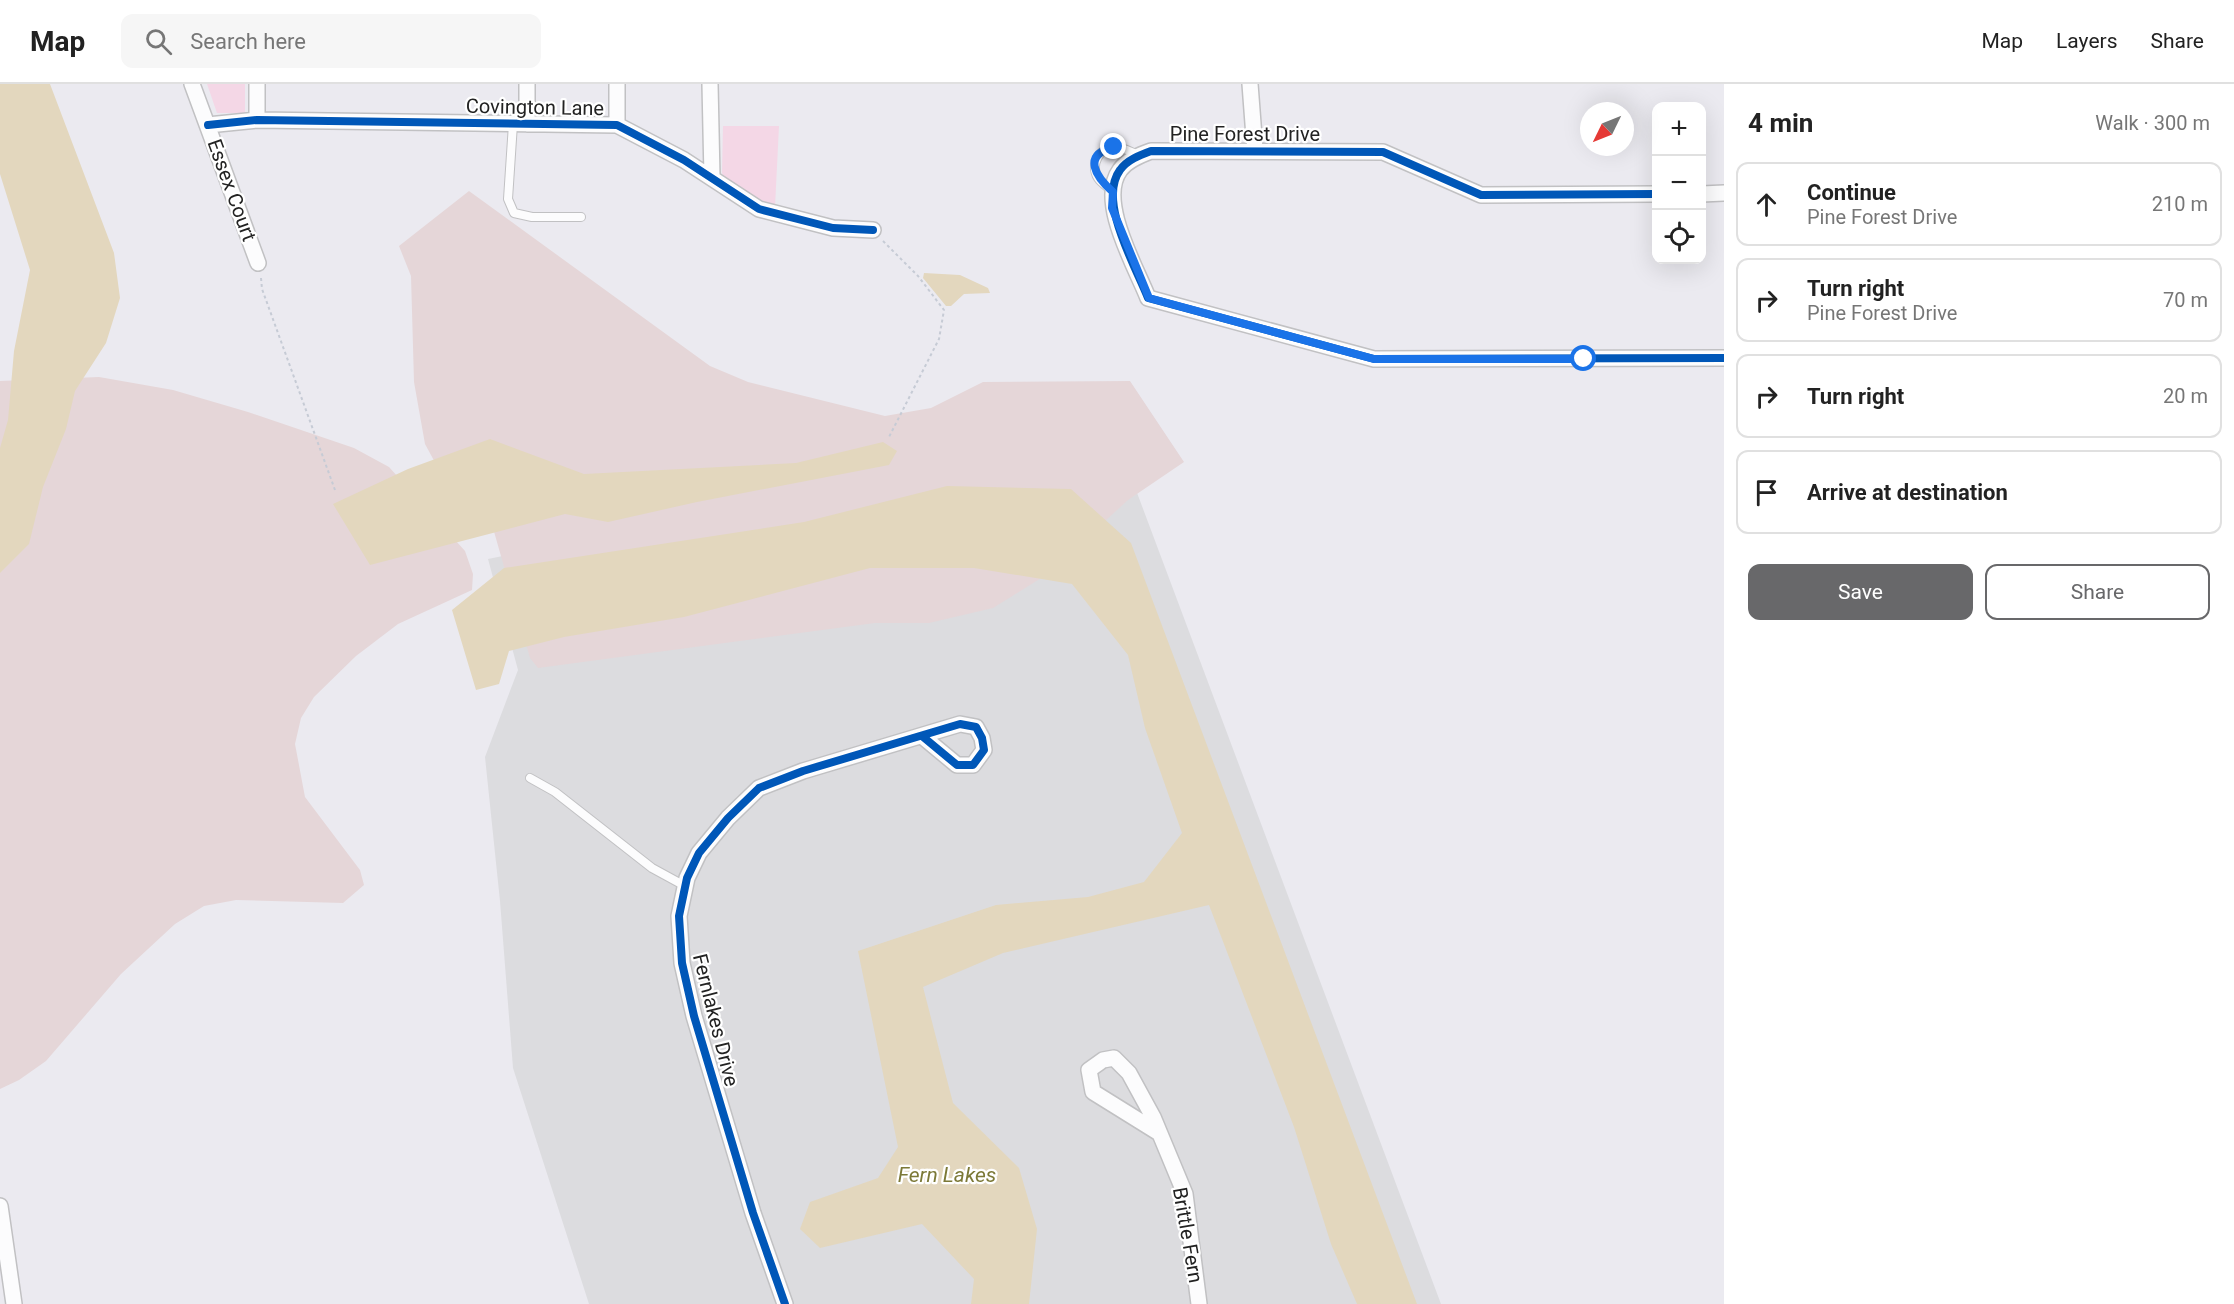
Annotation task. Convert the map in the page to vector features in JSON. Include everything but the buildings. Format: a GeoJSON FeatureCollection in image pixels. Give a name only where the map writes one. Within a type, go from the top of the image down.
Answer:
{"type":"FeatureCollection","features":[{"type":"Feature","properties":{"kind":"street","name":"Essex Court"},"geometry":{"type":"LineString","coordinates":[[192,84],[258,263]]}},
{"type":"Feature","properties":{"kind":"street"},"geometry":{"type":"LineString","coordinates":[[256,84],[257,120]]}},
{"type":"Feature","properties":{"kind":"street"},"geometry":{"type":"LineString","coordinates":[[520,123],[527,84]]}},
{"type":"Feature","properties":{"kind":"street"},"geometry":{"type":"LineString","coordinates":[[617,84],[617,125]]}},
{"type":"Feature","properties":{"kind":"street"},"geometry":{"type":"LineString","coordinates":[[710,84],[712,177]]}},
{"type":"Feature","properties":{"kind":"street","name":"Pine Forest Drive"},"geometry":{"type":"LineString","coordinates":[[1250,84],[1255,150]]}},
{"type":"Feature","properties":{"kind":"street","name":"Covington Lane"},"geometry":{"type":"LineString","coordinates":[[208,125],[257,120],[617,125],[712,177],[759,209],[833,228],[873,230]]}},
{"type":"Feature","properties":{"kind":"street","name":"Pine Forest Drive"},"geometry":{"type":"LineString","coordinates":[[1139,156],[1151,151],[1383,152],[1481,195],[1652,194]]}},
{"type":"Feature","properties":{"kind":"street"},"geometry":{"type":"LineString","coordinates":[[1139,156],[1119,171],[1113,192],[1112,208],[1149,298],[1374,359],[1724,358]]}},
{"type":"Feature","properties":{"kind":"street"},"geometry":{"type":"LineString","coordinates":[[1706,194],[1724,194]]}},
{"type":"Feature","properties":{"kind":"street","name":"Fernlakes Drive"},"geometry":{"type":"LineString","coordinates":[[785,1304],[753,1212],[694,1016],[682,963],[679,916],[685,886],[699,853],[728,818],[759,789],[803,771],[921,736]]}},
{"type":"Feature","properties":{"kind":"street","name":"Brittle Fern"},"geometry":{"type":"LineString","coordinates":[[1159,1133],[1093,1092],[1089,1070],[1103,1060],[1114,1058],[1129,1073],[1159,1133],[1185,1194],[1200,1304]]}},
{"type":"Feature","properties":{"kind":"street"},"geometry":{"type":"LineString","coordinates":[[0,1206],[14,1304]]}},
{"type":"Feature","properties":{"kind":"lane"},"geometry":{"type":"LineString","coordinates":[[520,123],[508,199],[514,213],[532,217],[581,217]]}},
{"type":"Feature","properties":{"kind":"lane"},"geometry":{"type":"LineString","coordinates":[[1113,192],[1098,179],[1095,170],[1096,160],[1102,151],[1114,147],[1139,156]]}},
{"type":"Feature","properties":{"kind":"lane"},"geometry":{"type":"LineString","coordinates":[[530,778],[555,792],[652,868],[685,886]]}},
{"type":"Feature","properties":{"kind":"path"},"geometry":{"type":"LineString","coordinates":[[873,230],[918,276],[944,310],[939,339],[889,437]]}},
{"type":"Feature","properties":{"kind":"path"},"geometry":{"type":"LineString","coordinates":[[258,263],[262,289],[335,490]]}},
{"type":"Feature","properties":{"kind":"shaded area"},"geometry":{"type":"Polygon","coordinates":[[[207,84],[245,84],[245,113],[217,113],[207,84]]]}},
{"type":"Feature","properties":{"kind":"shaded area"},"geometry":{"type":"Polygon","coordinates":[[[723,126],[779,126],[775,207],[730,189],[722,173],[723,126]]]}},
{"type":"Feature","properties":{"kind":"shaded area"},"geometry":{"type":"Polygon","coordinates":[[[469,191],[710,366],[748,382],[885,416],[931,408],[983,382],[1130,381],[1184,462],[1128,500],[1046,575],[993,608],[929,623],[875,623],[538,668],[530,658],[493,528],[444,479],[425,444],[414,382],[411,276],[399,246],[469,191]]]}},
{"type":"Feature","properties":{"kind":"shaded area"},"geometry":{"type":"Polygon","coordinates":[[[99,377],[173,390],[248,412],[354,448],[389,467],[465,551],[473,574],[472,590],[398,624],[356,656],[314,697],[301,718],[295,744],[305,797],[360,870],[364,885],[343,903],[236,900],[204,906],[175,924],[121,974],[46,1061],[19,1080],[0,1089],[0,381],[99,377]]]}},
{"type":"Feature","properties":{"kind":"shaded area"},"geometry":{"type":"Polygon","coordinates":[[[1115,434],[1441,1304],[589,1304],[513,1068],[500,901],[485,757],[518,670],[488,559],[1115,434]]]}},
{"type":"Feature","properties":{"kind":"water"},"geometry":{"type":"Polygon","coordinates":[[[0,84],[50,84],[114,253],[120,298],[106,343],[75,391],[66,429],[43,487],[29,544],[0,573],[0,448],[8,420],[14,351],[30,270],[0,174],[0,84]]]}},
{"type":"Feature","properties":{"kind":"water"},"geometry":{"type":"Polygon","coordinates":[[[924,273],[960,275],[988,288],[990,293],[964,294],[951,306],[946,306],[923,278],[924,273]]]}},
{"type":"Feature","properties":{"kind":"water"},"geometry":{"type":"Polygon","coordinates":[[[490,439],[584,474],[796,463],[883,442],[897,451],[889,465],[697,502],[608,522],[565,514],[370,565],[333,504],[408,469],[490,439]]]}},
{"type":"Feature","properties":{"kind":"water","name":"Fern Lakes"},"geometry":{"type":"Polygon","coordinates":[[[947,486],[1071,489],[1131,543],[1417,1304],[1357,1304],[1331,1244],[1294,1127],[1209,905],[1003,953],[923,987],[953,1103],[1019,1168],[1037,1229],[1029,1304],[971,1304],[974,1279],[922,1224],[820,1248],[800,1229],[810,1202],[878,1178],[898,1147],[858,951],[996,905],[1088,897],[1144,882],[1182,833],[1145,728],[1128,655],[1072,584],[974,568],[870,568],[684,617],[564,637],[509,651],[499,684],[476,690],[452,610],[504,568],[804,522],[947,486]]]}},
{"type":"Feature","properties":{"kind":"cycle path"},"geometry":{"type":"LineString","coordinates":[[208,125],[257,120],[617,125],[684,160],[759,209],[833,228],[873,230]]}},
{"type":"Feature","properties":{"kind":"cycle path"},"geometry":{"type":"LineString","coordinates":[[1652,194],[1481,195],[1383,152],[1151,151],[1123,166],[1114,183],[1113,199],[1121,234],[1148,298],[1374,359],[1724,358]]}},
{"type":"Feature","properties":{"kind":"cycle path"},"geometry":{"type":"LineString","coordinates":[[785,1304],[753,1213],[694,1016],[682,963],[679,916],[687,878],[699,853],[728,818],[759,788],[803,771],[960,724],[976,727],[982,738],[984,750],[973,765],[957,765],[922,736]]}},
{"type":"Feature","properties":{"kind":"route"},"geometry":{"type":"LineString","coordinates":[[1114,147],[1102,151],[1096,160],[1095,170],[1098,179],[1113,192],[1112,208],[1149,298],[1374,359],[1584,359]]}}]}
